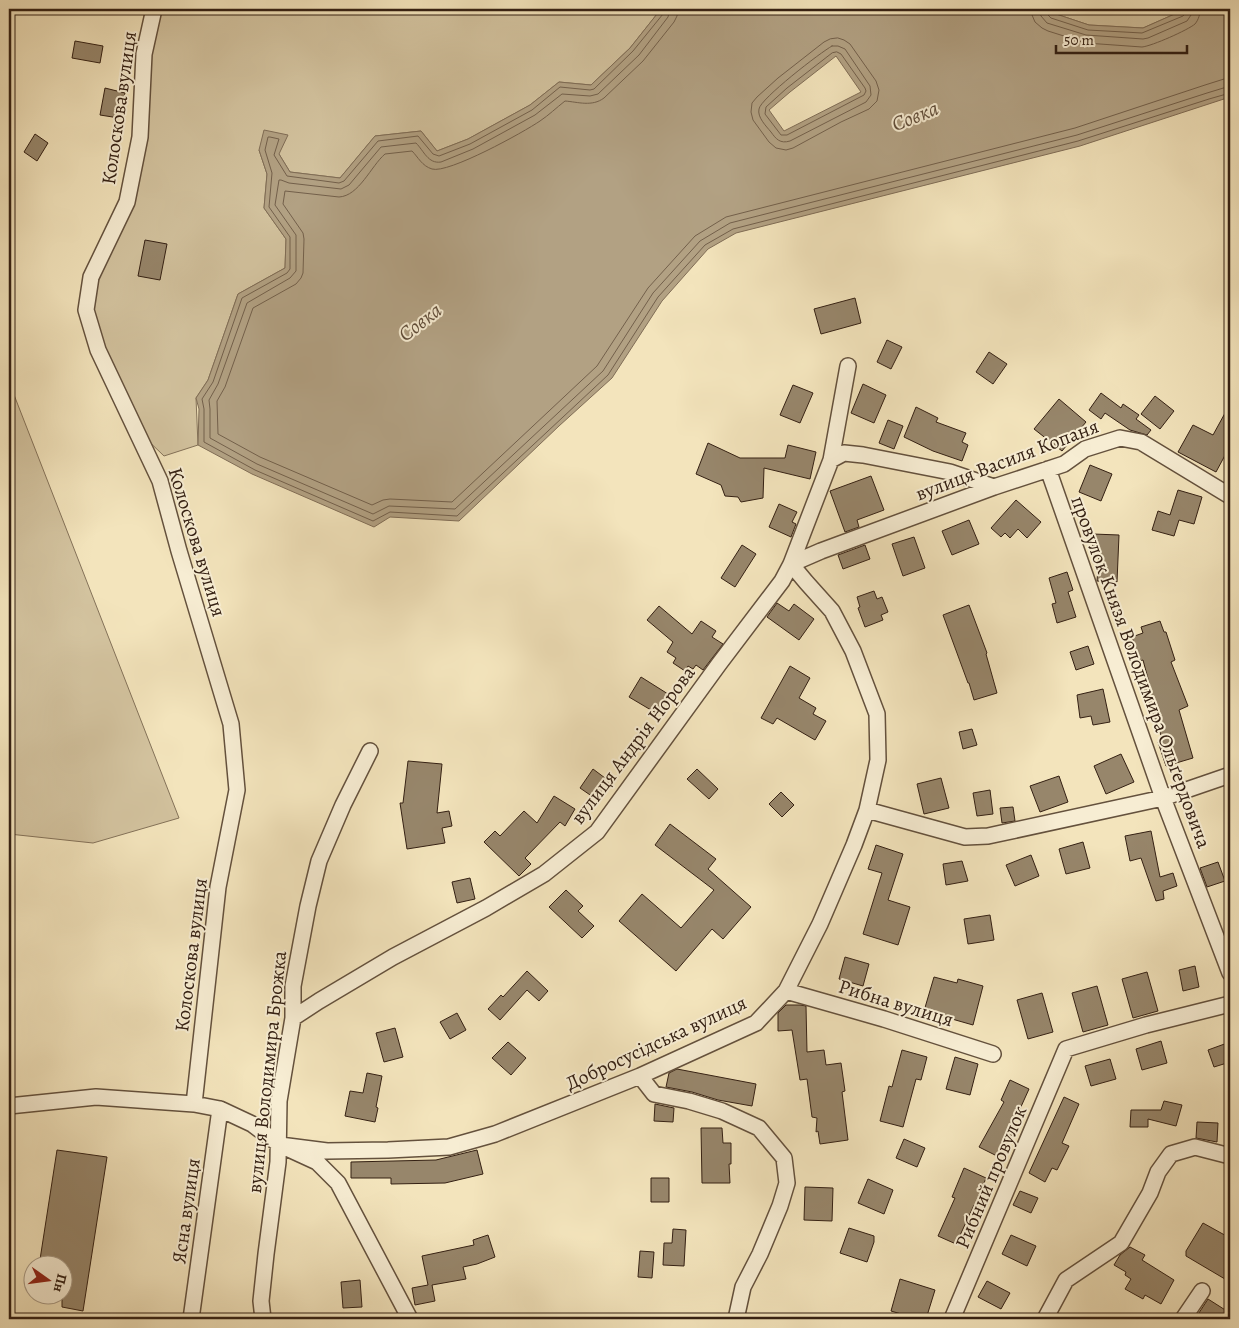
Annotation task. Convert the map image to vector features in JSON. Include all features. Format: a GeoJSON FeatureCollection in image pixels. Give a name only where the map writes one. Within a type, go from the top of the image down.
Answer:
{"type":"FeatureCollection","features":[{"type":"Feature","properties":{"kind":"street","name":"Колоскова вулиця"},"geometry":{"type":"LineString","coordinates":[[154,9],[144,54],[140,137],[127,202],[91,278],[86,310],[98,350],[160,481],[179,552],[231,724],[237,790],[218,887],[194,1104]]}},
{"type":"Feature","properties":{"kind":"street","name":"вулиця Андрія Норова"},"geometry":{"type":"LineString","coordinates":[[293,1018],[393,958],[486,908],[544,874],[597,832],[782,581],[791,564],[831,460],[848,366]]}},
{"type":"Feature","properties":{"kind":"street","name":"вулиця Василя Копаня"},"geometry":{"type":"LineString","coordinates":[[791,564],[821,551],[994,487],[1064,464],[1085,449],[1120,438],[1141,442],[1230,496]]}},
{"type":"Feature","properties":{"kind":"street"},"geometry":{"type":"LineString","coordinates":[[831,460],[844,453],[863,455],[950,472],[994,487]]}},
{"type":"Feature","properties":{"kind":"street","name":"провулок Князя Володимира Ольґердовича"},"geometry":{"type":"LineString","coordinates":[[1048,469],[1163,798],[1230,973]]}},
{"type":"Feature","properties":{"kind":"street","name":"Добросусідська вулиця"},"geometry":{"type":"LineString","coordinates":[[280,1144],[327,1151],[449,1147],[495,1134],[640,1076],[756,1023],[786,991],[820,924],[868,810],[878,760],[877,714],[853,651],[832,611],[791,564]]}},
{"type":"Feature","properties":{"kind":"street","name":"вулиця Володимира Брожка"},"geometry":{"type":"LineString","coordinates":[[263,1319],[261,1301],[280,1144],[280,1101],[293,1018],[293,986],[308,906],[319,860],[343,805],[370,751]]}},
{"type":"Feature","properties":{"kind":"street"},"geometry":{"type":"LineString","coordinates":[[868,810],[965,837],[988,836],[1163,798],[1230,775]]}},
{"type":"Feature","properties":{"kind":"street","name":"Рибна вулиця"},"geometry":{"type":"LineString","coordinates":[[786,991],[884,1019],[994,1054]]}},
{"type":"Feature","properties":{"kind":"street","name":"Рибний провулок"},"geometry":{"type":"LineString","coordinates":[[952,1319],[1066,1049],[1146,1025],[1230,1004]]}},
{"type":"Feature","properties":{"kind":"street"},"geometry":{"type":"LineString","coordinates":[[640,1076],[654,1094],[689,1101],[722,1111],[759,1128],[784,1158],[787,1182],[780,1206],[760,1254],[743,1287],[736,1319]]}},
{"type":"Feature","properties":{"kind":"street"},"geometry":{"type":"LineString","coordinates":[[9,1106],[96,1097],[194,1104],[220,1109],[252,1124],[280,1144],[317,1162],[338,1183],[410,1319]]}},
{"type":"Feature","properties":{"kind":"street","name":"Ясна вулиця"},"geometry":{"type":"LineString","coordinates":[[190,1319],[220,1109]]}},
{"type":"Feature","properties":{"kind":"street"},"geometry":{"type":"LineString","coordinates":[[1046,1319],[1066,1280],[1120,1243],[1150,1193],[1158,1172],[1171,1154],[1195,1147],[1230,1156]]}},
{"type":"Feature","properties":{"kind":"street"},"geometry":{"type":"LineString","coordinates":[[1183,1319],[1202,1291]]}},
{"type":"Feature","properties":{"kind":"shaded area"},"geometry":{"type":"Polygon","coordinates":[[[154,9],[661,9],[630,48],[591,85],[559,82],[530,105],[468,139],[437,151],[421,131],[375,136],[340,178],[290,172],[279,154],[259,150],[267,174],[264,208],[286,239],[285,268],[238,294],[208,380],[196,398],[198,445],[164,456],[137,430],[86,310],[127,202],[154,9]]]}},
{"type":"Feature","properties":{"kind":"shaded area"},"geometry":{"type":"Polygon","coordinates":[[[1049,9],[1186,9],[1143,28],[1089,25],[1053,13],[1049,9]]]}},
{"type":"Feature","properties":{"kind":"shaded area"},"geometry":{"type":"Polygon","coordinates":[[[9,382],[179,818],[93,843],[9,834],[9,382]]]}},
{"type":"Feature","properties":{"kind":"water","name":"Совка"},"geometry":{"type":"Polygon","coordinates":[[[661,9],[1049,9],[1053,13],[1089,25],[1143,28],[1186,9],[1230,9],[1230,97],[1080,146],[736,233],[708,249],[662,301],[612,378],[459,521],[390,517],[374,527],[252,474],[198,445],[199,409],[196,398],[208,380],[238,294],[285,268],[286,239],[264,208],[267,174],[259,150],[264,130],[288,135],[279,154],[290,172],[340,178],[375,136],[421,131],[437,151],[468,139],[530,105],[559,82],[591,85],[630,48],[661,9]],[[836,56],[769,110],[784,131],[861,92],[836,56]]]}},
{"type":"Feature","properties":{"kind":"building"},"geometry":{"type":"Polygon","coordinates":[[[75,41],[103,46],[100,63],[72,58],[75,41]]]}},
{"type":"Feature","properties":{"kind":"building"},"geometry":{"type":"Polygon","coordinates":[[[105,88],[125,93],[119,118],[100,115],[105,88]]]}},
{"type":"Feature","properties":{"kind":"building"},"geometry":{"type":"Polygon","coordinates":[[[35,134],[48,143],[37,161],[24,152],[35,134]]]}},
{"type":"Feature","properties":{"kind":"building"},"geometry":{"type":"Polygon","coordinates":[[[145,240],[167,244],[160,280],[138,276],[145,240]]]}},
{"type":"Feature","properties":{"kind":"building"},"geometry":{"type":"Polygon","coordinates":[[[855,298],[861,323],[821,334],[814,309],[855,298]]]}},
{"type":"Feature","properties":{"kind":"building"},"geometry":{"type":"Polygon","coordinates":[[[887,340],[902,347],[891,369],[877,362],[887,340]]]}},
{"type":"Feature","properties":{"kind":"building"},"geometry":{"type":"Polygon","coordinates":[[[989,352],[1007,364],[993,384],[976,372],[989,352]]]}},
{"type":"Feature","properties":{"kind":"building"},"geometry":{"type":"Polygon","coordinates":[[[863,384],[886,395],[874,423],[851,413],[863,384]]]}},
{"type":"Feature","properties":{"kind":"building"},"geometry":{"type":"Polygon","coordinates":[[[793,385],[813,393],[800,423],[780,415],[793,385]]]}},
{"type":"Feature","properties":{"kind":"building"},"geometry":{"type":"Polygon","coordinates":[[[1101,393],[1121,408],[1123,404],[1139,415],[1136,419],[1151,430],[1147,435],[1130,430],[1105,413],[1101,419],[1089,410],[1101,393]]]}},
{"type":"Feature","properties":{"kind":"building"},"geometry":{"type":"Polygon","coordinates":[[[1155,396],[1174,411],[1160,429],[1141,414],[1155,396]]]}},
{"type":"Feature","properties":{"kind":"building"},"geometry":{"type":"Polygon","coordinates":[[[1059,399],[1086,422],[1062,451],[1034,429],[1059,399]]]}},
{"type":"Feature","properties":{"kind":"building"},"geometry":{"type":"Polygon","coordinates":[[[1230,404],[1230,446],[1216,472],[1178,452],[1193,425],[1213,435],[1230,404]]]}},
{"type":"Feature","properties":{"kind":"building"},"geometry":{"type":"Polygon","coordinates":[[[916,407],[938,418],[936,422],[966,433],[962,442],[968,445],[962,461],[933,451],[904,437],[916,407]]]}},
{"type":"Feature","properties":{"kind":"building"},"geometry":{"type":"Polygon","coordinates":[[[888,420],[903,426],[894,449],[879,443],[888,420]]]}},
{"type":"Feature","properties":{"kind":"building"},"geometry":{"type":"Polygon","coordinates":[[[708,443],[740,458],[785,458],[788,445],[816,452],[810,479],[764,468],[763,498],[741,502],[738,497],[725,496],[721,485],[696,474],[708,443]]]}},
{"type":"Feature","properties":{"kind":"building"},"geometry":{"type":"Polygon","coordinates":[[[1090,465],[1112,474],[1101,501],[1079,492],[1090,465]]]}},
{"type":"Feature","properties":{"kind":"building"},"geometry":{"type":"Polygon","coordinates":[[[871,476],[884,510],[857,520],[859,527],[845,532],[830,491],[871,476]]]}},
{"type":"Feature","properties":{"kind":"building"},"geometry":{"type":"Polygon","coordinates":[[[1178,490],[1202,497],[1194,524],[1179,520],[1174,536],[1152,530],[1158,511],[1170,515],[1178,490]]]}},
{"type":"Feature","properties":{"kind":"building"},"geometry":{"type":"Polygon","coordinates":[[[1016,500],[1041,522],[1027,538],[1018,529],[1010,538],[1005,533],[1001,537],[991,528],[1016,500]]]}},
{"type":"Feature","properties":{"kind":"building"},"geometry":{"type":"Polygon","coordinates":[[[779,504],[797,512],[792,522],[796,524],[791,537],[769,527],[779,504]]]}},
{"type":"Feature","properties":{"kind":"building"},"geometry":{"type":"Polygon","coordinates":[[[969,520],[979,544],[952,555],[942,531],[969,520]]]}},
{"type":"Feature","properties":{"kind":"building"},"geometry":{"type":"Polygon","coordinates":[[[1093,534],[1119,535],[1117,582],[1097,581],[1099,555],[1092,554],[1093,534]]]}},
{"type":"Feature","properties":{"kind":"building"},"geometry":{"type":"Polygon","coordinates":[[[914,537],[925,568],[903,576],[892,544],[914,537]]]}},
{"type":"Feature","properties":{"kind":"building"},"geometry":{"type":"Polygon","coordinates":[[[742,545],[756,554],[735,587],[721,578],[742,545]]]}},
{"type":"Feature","properties":{"kind":"building"},"geometry":{"type":"Polygon","coordinates":[[[865,545],[870,559],[843,569],[838,555],[865,545]]]}},
{"type":"Feature","properties":{"kind":"building"},"geometry":{"type":"Polygon","coordinates":[[[1067,572],[1073,590],[1068,592],[1076,617],[1057,623],[1052,604],[1056,603],[1049,578],[1067,572]]]}},
{"type":"Feature","properties":{"kind":"building"},"geometry":{"type":"Polygon","coordinates":[[[874,591],[877,599],[882,597],[888,612],[881,615],[883,620],[865,627],[858,608],[860,607],[857,597],[874,591]]]}},
{"type":"Feature","properties":{"kind":"building"},"geometry":{"type":"Polygon","coordinates":[[[777,603],[789,611],[794,604],[814,619],[799,640],[767,617],[777,603]]]}},
{"type":"Feature","properties":{"kind":"building"},"geometry":{"type":"Polygon","coordinates":[[[969,605],[987,653],[997,693],[974,700],[943,615],[969,605]]]}},
{"type":"Feature","properties":{"kind":"building"},"geometry":{"type":"Polygon","coordinates":[[[659,606],[692,634],[701,621],[716,631],[712,637],[723,644],[703,670],[696,665],[693,669],[688,666],[685,671],[673,663],[676,658],[667,652],[673,642],[647,620],[659,606]]]}},
{"type":"Feature","properties":{"kind":"building"},"geometry":{"type":"Polygon","coordinates":[[[1160,621],[1164,632],[1166,632],[1175,660],[1171,662],[1188,706],[1179,710],[1193,758],[1166,766],[1158,742],[1163,741],[1144,688],[1150,686],[1143,660],[1133,663],[1128,647],[1134,644],[1132,637],[1143,633],[1141,627],[1160,621]]]}},
{"type":"Feature","properties":{"kind":"building"},"geometry":{"type":"Polygon","coordinates":[[[1088,646],[1094,664],[1076,670],[1070,652],[1088,646]]]}},
{"type":"Feature","properties":{"kind":"building"},"geometry":{"type":"Polygon","coordinates":[[[790,666],[810,678],[799,698],[816,708],[813,714],[826,721],[815,740],[777,718],[773,724],[761,718],[790,666]]]}},
{"type":"Feature","properties":{"kind":"building"},"geometry":{"type":"Polygon","coordinates":[[[641,677],[668,694],[656,713],[629,697],[641,677]]]}},
{"type":"Feature","properties":{"kind":"building"},"geometry":{"type":"Polygon","coordinates":[[[1103,689],[1110,722],[1093,725],[1091,716],[1080,718],[1077,695],[1103,689]]]}},
{"type":"Feature","properties":{"kind":"building"},"geometry":{"type":"Polygon","coordinates":[[[972,729],[977,745],[963,749],[959,732],[972,729]]]}},
{"type":"Feature","properties":{"kind":"building"},"geometry":{"type":"Polygon","coordinates":[[[1121,754],[1134,782],[1106,794],[1094,766],[1121,754]]]}},
{"type":"Feature","properties":{"kind":"building"},"geometry":{"type":"Polygon","coordinates":[[[408,761],[442,764],[437,813],[449,811],[452,826],[442,828],[445,843],[407,849],[400,803],[403,803],[408,761]]]}},
{"type":"Feature","properties":{"kind":"building"},"geometry":{"type":"Polygon","coordinates":[[[593,769],[609,781],[596,799],[580,788],[593,769]]]}},
{"type":"Feature","properties":{"kind":"building"},"geometry":{"type":"Polygon","coordinates":[[[697,769],[718,789],[709,799],[687,779],[697,769]]]}},
{"type":"Feature","properties":{"kind":"building"},"geometry":{"type":"Polygon","coordinates":[[[1059,776],[1068,802],[1040,812],[1030,786],[1059,776]]]}},
{"type":"Feature","properties":{"kind":"building"},"geometry":{"type":"Polygon","coordinates":[[[941,778],[949,808],[924,814],[917,784],[941,778]]]}},
{"type":"Feature","properties":{"kind":"building"},"geometry":{"type":"Polygon","coordinates":[[[990,790],[993,814],[977,816],[973,793],[990,790]]]}},
{"type":"Feature","properties":{"kind":"building"},"geometry":{"type":"Polygon","coordinates":[[[781,792],[794,805],[782,817],[769,804],[781,792]]]}},
{"type":"Feature","properties":{"kind":"building"},"geometry":{"type":"Polygon","coordinates":[[[554,796],[575,809],[565,826],[560,822],[525,858],[531,864],[519,876],[484,842],[495,831],[500,836],[524,811],[537,823],[554,796]]]}},
{"type":"Feature","properties":{"kind":"building"},"geometry":{"type":"Polygon","coordinates":[[[1013,807],[1015,821],[1002,823],[1000,808],[1013,807]]]}},
{"type":"Feature","properties":{"kind":"building"},"geometry":{"type":"Polygon","coordinates":[[[670,824],[716,859],[708,869],[751,907],[723,939],[712,929],[676,971],[619,921],[642,894],[681,928],[714,890],[655,845],[670,824]]]}},
{"type":"Feature","properties":{"kind":"building"},"geometry":{"type":"Polygon","coordinates":[[[1151,831],[1160,877],[1173,873],[1177,886],[1163,891],[1164,899],[1156,901],[1141,858],[1130,861],[1125,836],[1151,831]]]}},
{"type":"Feature","properties":{"kind":"building"},"geometry":{"type":"Polygon","coordinates":[[[1083,842],[1090,868],[1066,874],[1059,849],[1083,842]]]}},
{"type":"Feature","properties":{"kind":"building"},"geometry":{"type":"Polygon","coordinates":[[[876,845],[903,854],[888,900],[910,907],[898,945],[863,934],[882,873],[868,869],[876,845]]]}},
{"type":"Feature","properties":{"kind":"building"},"geometry":{"type":"Polygon","coordinates":[[[1031,855],[1039,876],[1015,886],[1006,865],[1031,855]]]}},
{"type":"Feature","properties":{"kind":"building"},"geometry":{"type":"Polygon","coordinates":[[[962,861],[968,881],[946,885],[943,864],[962,861]]]}},
{"type":"Feature","properties":{"kind":"building"},"geometry":{"type":"Polygon","coordinates":[[[1218,862],[1225,881],[1207,887],[1200,868],[1218,862]]]}},
{"type":"Feature","properties":{"kind":"building"},"geometry":{"type":"Polygon","coordinates":[[[470,878],[475,899],[457,903],[452,882],[470,878]]]}},
{"type":"Feature","properties":{"kind":"building"},"geometry":{"type":"Polygon","coordinates":[[[566,890],[583,906],[578,911],[594,926],[582,938],[549,907],[566,890]]]}},
{"type":"Feature","properties":{"kind":"building"},"geometry":{"type":"Polygon","coordinates":[[[990,915],[994,940],[968,944],[964,919],[990,915]]]}},
{"type":"Feature","properties":{"kind":"building"},"geometry":{"type":"Polygon","coordinates":[[[845,957],[869,964],[863,986],[839,979],[845,957]]]}},
{"type":"Feature","properties":{"kind":"building"},"geometry":{"type":"Polygon","coordinates":[[[1195,966],[1199,987],[1183,991],[1179,970],[1195,966]]]}},
{"type":"Feature","properties":{"kind":"building"},"geometry":{"type":"Polygon","coordinates":[[[527,971],[548,991],[539,1001],[527,990],[500,1020],[488,1009],[501,995],[503,997],[527,971]]]}},
{"type":"Feature","properties":{"kind":"building"},"geometry":{"type":"Polygon","coordinates":[[[1147,972],[1158,1011],[1133,1018],[1122,979],[1147,972]]]}},
{"type":"Feature","properties":{"kind":"building"},"geometry":{"type":"Polygon","coordinates":[[[934,977],[957,983],[958,979],[983,986],[973,1025],[924,1011],[934,977]]]}},
{"type":"Feature","properties":{"kind":"building"},"geometry":{"type":"Polygon","coordinates":[[[1097,986],[1108,1025],[1083,1032],[1072,993],[1097,986]]]}},
{"type":"Feature","properties":{"kind":"building"},"geometry":{"type":"Polygon","coordinates":[[[1042,993],[1053,1032],[1028,1039],[1017,1000],[1042,993]]]}},
{"type":"Feature","properties":{"kind":"building"},"geometry":{"type":"Polygon","coordinates":[[[786,1005],[806,1006],[807,1052],[824,1050],[826,1065],[841,1063],[845,1091],[842,1092],[848,1140],[820,1144],[818,1131],[816,1132],[817,1118],[812,1117],[807,1079],[800,1080],[792,1030],[778,1031],[778,1013],[786,1005]]]}},
{"type":"Feature","properties":{"kind":"building"},"geometry":{"type":"Polygon","coordinates":[[[457,1013],[466,1030],[450,1039],[440,1022],[457,1013]]]}},
{"type":"Feature","properties":{"kind":"building"},"geometry":{"type":"Polygon","coordinates":[[[395,1028],[403,1057],[384,1062],[376,1033],[395,1028]]]}},
{"type":"Feature","properties":{"kind":"building"},"geometry":{"type":"Polygon","coordinates":[[[1161,1041],[1167,1063],[1142,1070],[1136,1049],[1161,1041]]]}},
{"type":"Feature","properties":{"kind":"building"},"geometry":{"type":"Polygon","coordinates":[[[508,1042],[526,1058],[511,1075],[492,1058],[508,1042]]]}},
{"type":"Feature","properties":{"kind":"building"},"geometry":{"type":"Polygon","coordinates":[[[1230,1042],[1230,1062],[1214,1067],[1208,1050],[1230,1042]]]}},
{"type":"Feature","properties":{"kind":"building"},"geometry":{"type":"Polygon","coordinates":[[[902,1050],[927,1057],[921,1080],[916,1079],[903,1127],[880,1121],[889,1086],[892,1087],[902,1050]]]}},
{"type":"Feature","properties":{"kind":"building"},"geometry":{"type":"Polygon","coordinates":[[[955,1057],[978,1064],[970,1095],[946,1089],[955,1057]]]}},
{"type":"Feature","properties":{"kind":"building"},"geometry":{"type":"Polygon","coordinates":[[[1110,1059],[1116,1079],[1091,1086],[1085,1066],[1110,1059]]]}},
{"type":"Feature","properties":{"kind":"building"},"geometry":{"type":"Polygon","coordinates":[[[677,1069],[756,1084],[752,1106],[666,1087],[669,1073],[677,1069]]]}},
{"type":"Feature","properties":{"kind":"building"},"geometry":{"type":"Polygon","coordinates":[[[367,1073],[382,1076],[375,1122],[345,1116],[350,1091],[363,1093],[367,1073]]]}},
{"type":"Feature","properties":{"kind":"building"},"geometry":{"type":"Polygon","coordinates":[[[1010,1080],[1029,1089],[1010,1131],[1013,1132],[999,1157],[979,1147],[1004,1102],[1001,1100],[1010,1080]]]}},
{"type":"Feature","properties":{"kind":"building"},"geometry":{"type":"Polygon","coordinates":[[[1064,1097],[1079,1104],[1062,1143],[1069,1146],[1057,1170],[1052,1168],[1045,1182],[1029,1173],[1064,1097]]]}},
{"type":"Feature","properties":{"kind":"building"},"geometry":{"type":"Polygon","coordinates":[[[1164,1101],[1182,1105],[1176,1126],[1148,1119],[1148,1127],[1130,1127],[1131,1110],[1161,1110],[1164,1101]]]}},
{"type":"Feature","properties":{"kind":"building"},"geometry":{"type":"Polygon","coordinates":[[[655,1104],[674,1108],[673,1122],[654,1121],[655,1104]]]}},
{"type":"Feature","properties":{"kind":"building"},"geometry":{"type":"Polygon","coordinates":[[[1197,1122],[1218,1123],[1217,1142],[1196,1138],[1197,1122]]]}},
{"type":"Feature","properties":{"kind":"building"},"geometry":{"type":"Polygon","coordinates":[[[701,1128],[722,1128],[723,1143],[731,1143],[730,1183],[702,1183],[701,1128]]]}},
{"type":"Feature","properties":{"kind":"building"},"geometry":{"type":"Polygon","coordinates":[[[904,1139],[925,1148],[917,1167],[896,1158],[904,1139]]]}},
{"type":"Feature","properties":{"kind":"building"},"geometry":{"type":"Polygon","coordinates":[[[57,1150],[107,1157],[83,1311],[62,1307],[72,1306],[72,1256],[41,1256],[57,1150]]]}},
{"type":"Feature","properties":{"kind":"building"},"geometry":{"type":"Polygon","coordinates":[[[477,1150],[483,1174],[445,1183],[391,1184],[391,1178],[351,1178],[351,1162],[436,1160],[477,1150]]]}},
{"type":"Feature","properties":{"kind":"building"},"geometry":{"type":"Polygon","coordinates":[[[964,1168],[986,1178],[975,1206],[956,1244],[938,1236],[955,1198],[952,1197],[964,1168]]]}},
{"type":"Feature","properties":{"kind":"building"},"geometry":{"type":"Polygon","coordinates":[[[651,1178],[669,1178],[669,1202],[651,1202],[651,1178]]]}},
{"type":"Feature","properties":{"kind":"building"},"geometry":{"type":"Polygon","coordinates":[[[868,1179],[893,1190],[884,1214],[858,1203],[868,1179]]]}},
{"type":"Feature","properties":{"kind":"building"},"geometry":{"type":"Polygon","coordinates":[[[805,1187],[833,1188],[832,1221],[804,1220],[805,1187]]]}},
{"type":"Feature","properties":{"kind":"building"},"geometry":{"type":"Polygon","coordinates":[[[1020,1191],[1038,1198],[1031,1213],[1013,1205],[1020,1191]]]}},
{"type":"Feature","properties":{"kind":"building"},"geometry":{"type":"Polygon","coordinates":[[[1203,1223],[1230,1238],[1230,1282],[1186,1256],[1186,1251],[1203,1223]]]}},
{"type":"Feature","properties":{"kind":"building"},"geometry":{"type":"Polygon","coordinates":[[[849,1228],[874,1236],[874,1242],[867,1262],[840,1253],[849,1228]]]}},
{"type":"Feature","properties":{"kind":"building"},"geometry":{"type":"Polygon","coordinates":[[[673,1229],[686,1230],[684,1266],[663,1265],[664,1243],[672,1243],[673,1229]]]}},
{"type":"Feature","properties":{"kind":"building"},"geometry":{"type":"Polygon","coordinates":[[[488,1235],[495,1257],[463,1267],[466,1279],[432,1285],[435,1301],[415,1305],[412,1288],[428,1285],[422,1256],[474,1245],[473,1240],[488,1235]]]}},
{"type":"Feature","properties":{"kind":"building"},"geometry":{"type":"Polygon","coordinates":[[[1011,1235],[1036,1246],[1027,1266],[1002,1254],[1011,1235]]]}},
{"type":"Feature","properties":{"kind":"building"},"geometry":{"type":"Polygon","coordinates":[[[1130,1247],[1145,1255],[1142,1260],[1174,1280],[1161,1304],[1145,1295],[1143,1299],[1125,1289],[1131,1279],[1125,1275],[1126,1272],[1114,1265],[1120,1255],[1130,1247]]]}},
{"type":"Feature","properties":{"kind":"building"},"geometry":{"type":"Polygon","coordinates":[[[640,1251],[654,1252],[652,1278],[638,1277],[640,1251]]]}},
{"type":"Feature","properties":{"kind":"building"},"geometry":{"type":"Polygon","coordinates":[[[900,1279],[935,1290],[926,1319],[918,1319],[891,1311],[900,1279]]]}},
{"type":"Feature","properties":{"kind":"building"},"geometry":{"type":"Polygon","coordinates":[[[360,1280],[362,1307],[343,1308],[341,1282],[360,1280]]]}},
{"type":"Feature","properties":{"kind":"building"},"geometry":{"type":"Polygon","coordinates":[[[987,1281],[1010,1293],[1001,1309],[978,1297],[987,1281]]]}},
{"type":"Feature","properties":{"kind":"building"},"geometry":{"type":"Polygon","coordinates":[[[1208,1299],[1230,1313],[1230,1319],[1195,1319],[1208,1299]]]}}]}
